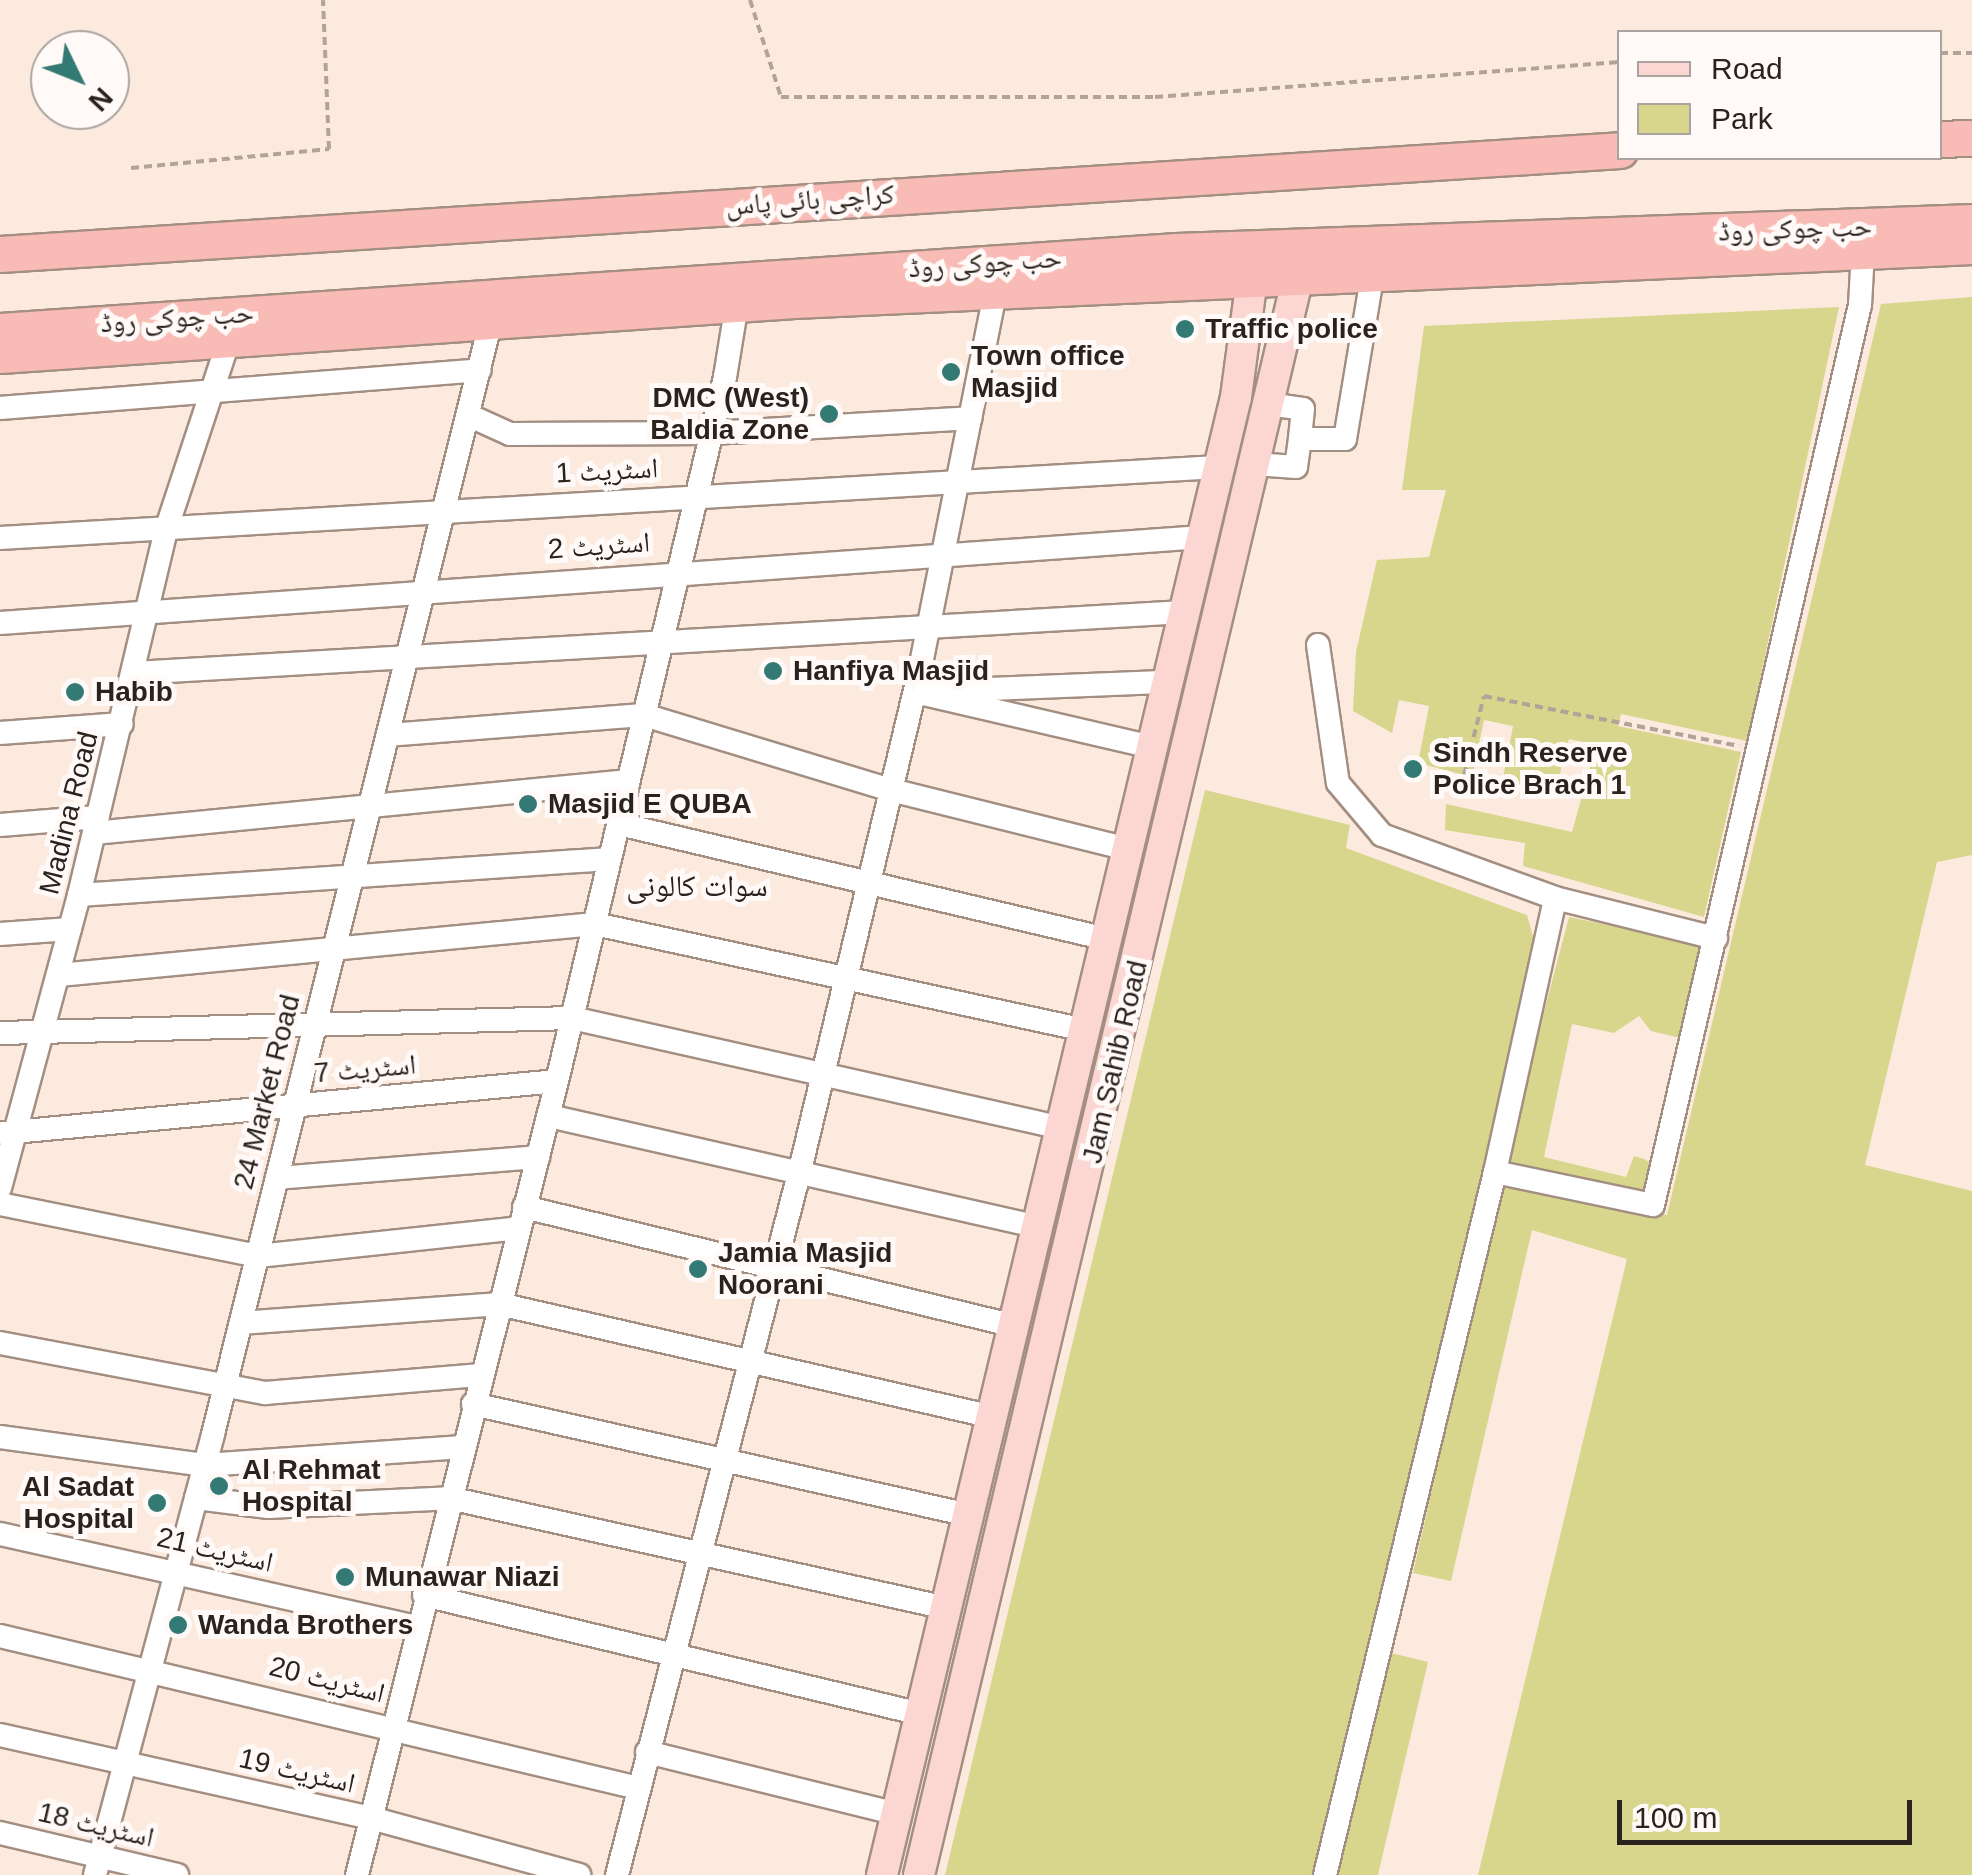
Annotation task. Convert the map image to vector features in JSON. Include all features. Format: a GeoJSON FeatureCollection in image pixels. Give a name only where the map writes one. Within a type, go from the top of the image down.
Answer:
{"type":"FeatureCollection","features":[{"type":"Feature","properties":{"kind":"highway"},"geometry":{"type":"LineString","coordinates":[[1942,139],[1972,138]]}},
{"type":"Feature","properties":{"kind":"highway","name":"کراچی بائی پاس"},"geometry":{"type":"LineString","coordinates":[[0,254],[1617,150]]}},
{"type":"Feature","properties":{"kind":"highway","name":"حب چوکی روڈ"},"geometry":{"type":"LineString","coordinates":[[0,330],[1972,222]]}},
{"type":"Feature","properties":{"kind":"highway","name":"حب چوکی روڈ"},"geometry":{"type":"LineString","coordinates":[[1302,260],[1372,271],[1972,246]]}},
{"type":"Feature","properties":{"kind":"highway","name":"حب چوکی روڈ"},"geometry":{"type":"LineString","coordinates":[[0,355],[996,289],[1254,262]]}},
{"type":"Feature","properties":{"kind":"main road","name":"Jam Sahib Road"},"geometry":{"type":"LineString","coordinates":[[919,1875],[1302,260]]}},
{"type":"Feature","properties":{"kind":"main road","name":"Jam Sahib Road"},"geometry":{"type":"LineString","coordinates":[[882,1875],[1236,397],[1254,262]]}},
{"type":"Feature","properties":{"kind":"main road"},"geometry":{"type":"LineString","coordinates":[[1236,397],[1268,404]]}},
{"type":"Feature","properties":{"kind":"street"},"geometry":{"type":"LineString","coordinates":[[1495,1172],[1652,1205],[1860,305],[1863,251]]}},
{"type":"Feature","properties":{"kind":"street"},"geometry":{"type":"LineString","coordinates":[[1300,439],[1345,439],[1372,271]]}},
{"type":"Feature","properties":{"kind":"street"},"geometry":{"type":"LineString","coordinates":[[617,1875],[671,1654],[799,1173],[869,883],[928,629],[996,289]]}},
{"type":"Feature","properties":{"kind":"street"},"geometry":{"type":"LineString","coordinates":[[357,1875],[595,924],[712,433],[737,304]]}},
{"type":"Feature","properties":{"kind":"street","name":"24 Market Road"},"geometry":{"type":"LineString","coordinates":[[98,1866],[205,1465],[491,321]]}},
{"type":"Feature","properties":{"kind":"street","name":"Madina Road"},"geometry":{"type":"LineString","coordinates":[[0,1188],[7,1133],[44,1031],[59,975],[167,527],[229,339]]}},
{"type":"Feature","properties":{"kind":"street"},"geometry":{"type":"LineString","coordinates":[[0,408],[479,370]]}},
{"type":"Feature","properties":{"kind":"street"},"geometry":{"type":"LineString","coordinates":[[1254,464],[1296,467],[1303,409],[1268,404]]}},
{"type":"Feature","properties":{"kind":"street"},"geometry":{"type":"LineString","coordinates":[[468,415],[510,434],[712,433],[971,418]]}},
{"type":"Feature","properties":{"kind":"street","name":"اسٹریٹ 1"},"geometry":{"type":"LineString","coordinates":[[0,538],[1218,468]]}},
{"type":"Feature","properties":{"kind":"street","name":"اسٹریٹ 2"},"geometry":{"type":"LineString","coordinates":[[0,623],[944,551],[1202,537]]}},
{"type":"Feature","properties":{"kind":"street"},"geometry":{"type":"LineString","coordinates":[[134,672],[660,646],[1184,612]]}},
{"type":"Feature","properties":{"kind":"street"},"geometry":{"type":"LineString","coordinates":[[1318,645],[1338,783],[1382,835],[1555,898],[1716,938]]}},
{"type":"Feature","properties":{"kind":"street"},"geometry":{"type":"LineString","coordinates":[[914,692],[1168,682]]}},
{"type":"Feature","properties":{"kind":"street"},"geometry":{"type":"LineString","coordinates":[[914,692],[1152,747]]}},
{"type":"Feature","properties":{"kind":"street"},"geometry":{"type":"LineString","coordinates":[[388,734],[644,715],[891,790],[1128,849]]}},
{"type":"Feature","properties":{"kind":"street"},"geometry":{"type":"LineString","coordinates":[[0,733],[122,724]]}},
{"type":"Feature","properties":{"kind":"street"},"geometry":{"type":"LineString","coordinates":[[0,826],[96,825],[370,806],[628,782]]}},
{"type":"Feature","properties":{"kind":"street"},"geometry":{"type":"LineString","coordinates":[[618,824],[1107,940]]}},
{"type":"Feature","properties":{"kind":"street"},"geometry":{"type":"LineString","coordinates":[[79,895],[610,859]]}},
{"type":"Feature","properties":{"kind":"street"},"geometry":{"type":"LineString","coordinates":[[1325,1875],[1495,1172],[1555,898]]}},
{"type":"Feature","properties":{"kind":"street"},"geometry":{"type":"LineString","coordinates":[[59,975],[595,924],[1085,1030]]}},
{"type":"Feature","properties":{"kind":"street"},"geometry":{"type":"LineString","coordinates":[[0,934],[70,930]]}},
{"type":"Feature","properties":{"kind":"street"},"geometry":{"type":"LineString","coordinates":[[0,1033],[314,1028],[572,1018],[1062,1128]]}},
{"type":"Feature","properties":{"kind":"street","name":"اسٹریٹ 7"},"geometry":{"type":"LineString","coordinates":[[7,1133],[557,1081]]}},
{"type":"Feature","properties":{"kind":"street"},"geometry":{"type":"LineString","coordinates":[[548,1116],[1038,1227]]}},
{"type":"Feature","properties":{"kind":"street"},"geometry":{"type":"LineString","coordinates":[[277,1178],[538,1157]]}},
{"type":"Feature","properties":{"kind":"street"},"geometry":{"type":"LineString","coordinates":[[0,1204],[258,1256],[522,1218],[774,1268],[1015,1326]]}},
{"type":"Feature","properties":{"kind":"street"},"geometry":{"type":"LineString","coordinates":[[241,1322],[500,1304],[993,1418]]}},
{"type":"Feature","properties":{"kind":"street"},"geometry":{"type":"LineString","coordinates":[[0,1343],[224,1389],[265,1393],[481,1374]]}},
{"type":"Feature","properties":{"kind":"street"},"geometry":{"type":"LineString","coordinates":[[473,1404],[969,1515]]}},
{"type":"Feature","properties":{"kind":"street"},"geometry":{"type":"LineString","coordinates":[[0,1437],[205,1465],[462,1447]]}},
{"type":"Feature","properties":{"kind":"street"},"geometry":{"type":"LineString","coordinates":[[196,1498],[268,1506],[449,1498],[947,1608]]}},
{"type":"Feature","properties":{"kind":"street","name":"اسٹریٹ 21"},"geometry":{"type":"LineString","coordinates":[[0,1534],[416,1627]]}},
{"type":"Feature","properties":{"kind":"street"},"geometry":{"type":"LineString","coordinates":[[424,1595],[921,1714]]}},
{"type":"Feature","properties":{"kind":"street","name":"اسٹریٹ 20"},"geometry":{"type":"LineString","coordinates":[[0,1636],[150,1667],[638,1788]]}},
{"type":"Feature","properties":{"kind":"street","name":"اسٹریٹ 19"},"geometry":{"type":"LineString","coordinates":[[0,1735],[370,1818],[580,1875]]}},
{"type":"Feature","properties":{"kind":"street"},"geometry":{"type":"LineString","coordinates":[[647,1752],[897,1814]]}},
{"type":"Feature","properties":{"kind":"street","name":"اسٹریٹ 18"},"geometry":{"type":"LineString","coordinates":[[0,1832],[98,1866],[178,1875]]}},
{"type":"Feature","properties":{"kind":"path"},"geometry":{"type":"LineString","coordinates":[[131,168],[329,149],[322,0]]}},
{"type":"Feature","properties":{"kind":"path"},"geometry":{"type":"LineString","coordinates":[[750,0],[781,97],[1155,97],[1617,62]]}},
{"type":"Feature","properties":{"kind":"path"},"geometry":{"type":"LineString","coordinates":[[1942,53],[1972,53]]}},
{"type":"Feature","properties":{"kind":"path"},"geometry":{"type":"LineString","coordinates":[[1464,775],[1484,696],[1759,749]]}},
{"type":"Feature","properties":{"kind":"green space"},"geometry":{"type":"Polygon","coordinates":[[[1972,297],[1972,855],[1937,862],[1865,1165],[1972,1191],[1972,1875],[1478,1875],[1627,1259],[1532,1230],[1451,1581],[1413,1573],[1502,1182],[1667,1215],[1881,304],[1972,297]]]}},
{"type":"Feature","properties":{"kind":"green space"},"geometry":{"type":"Polygon","coordinates":[[[1839,307],[1747,741],[1621,714],[1618,726],[1741,752],[1704,917],[1523,866],[1525,843],[1445,830],[1446,804],[1572,832],[1596,745],[1569,739],[1554,796],[1502,783],[1513,726],[1484,720],[1472,777],[1418,763],[1429,706],[1399,700],[1392,733],[1353,711],[1356,652],[1377,560],[1429,557],[1446,490],[1402,490],[1424,326],[1839,307]]]}},
{"type":"Feature","properties":{"kind":"green space"},"geometry":{"type":"Polygon","coordinates":[[[1205,790],[1350,825],[1346,848],[1527,915],[1536,947],[1441,1354],[1316,1875],[945,1875],[1205,790]]]}},
{"type":"Feature","properties":{"kind":"green space"},"geometry":{"type":"Polygon","coordinates":[[[1569,917],[1699,943],[1706,953],[1685,1039],[1651,1031],[1639,1016],[1614,1033],[1572,1024],[1544,1157],[1626,1177],[1634,1156],[1644,1159],[1656,1166],[1651,1192],[1643,1195],[1504,1164],[1569,917]]]}},
{"type":"Feature","properties":{"kind":"green space"},"geometry":{"type":"Polygon","coordinates":[[[1391,1653],[1428,1662],[1378,1875],[1337,1875],[1391,1653]]]}},
{"type":"Feature","properties":{"kind":"place","name":"Traffic police"},"geometry":{"type":"Point","coordinates":[1185,329]}},
{"type":"Feature","properties":{"kind":"place","name":"Town office Masjid"},"geometry":{"type":"Point","coordinates":[951,372]}},
{"type":"Feature","properties":{"kind":"place","name":"DMC (West) Baldia Zone"},"geometry":{"type":"Point","coordinates":[829,414]}},
{"type":"Feature","properties":{"kind":"place","name":"Hanfiya Masjid"},"geometry":{"type":"Point","coordinates":[773,671]}},
{"type":"Feature","properties":{"kind":"place","name":"Habib"},"geometry":{"type":"Point","coordinates":[75,692]}},
{"type":"Feature","properties":{"kind":"place","name":"Sindh Reserve Police Brach 1"},"geometry":{"type":"Point","coordinates":[1413,769]}},
{"type":"Feature","properties":{"kind":"place","name":"Masjid E QUBA"},"geometry":{"type":"Point","coordinates":[528,804]}},
{"type":"Feature","properties":{"kind":"place","name":"Jamia Masjid Noorani"},"geometry":{"type":"Point","coordinates":[698,1269]}},
{"type":"Feature","properties":{"kind":"place","name":"Al Rehmat Hospital"},"geometry":{"type":"Point","coordinates":[219,1486]}},
{"type":"Feature","properties":{"kind":"place","name":"Al Sadat Hospital"},"geometry":{"type":"Point","coordinates":[157,1503]}},
{"type":"Feature","properties":{"kind":"place","name":"Munawar Niazi"},"geometry":{"type":"Point","coordinates":[345,1577]}},
{"type":"Feature","properties":{"kind":"place","name":"Wanda Brothers"},"geometry":{"type":"Point","coordinates":[178,1625]}},
{"type":"Feature","properties":{"kind":"district","name":"سوات کالونی"},"geometry":{"type":"Point","coordinates":[697,886]}}]}
